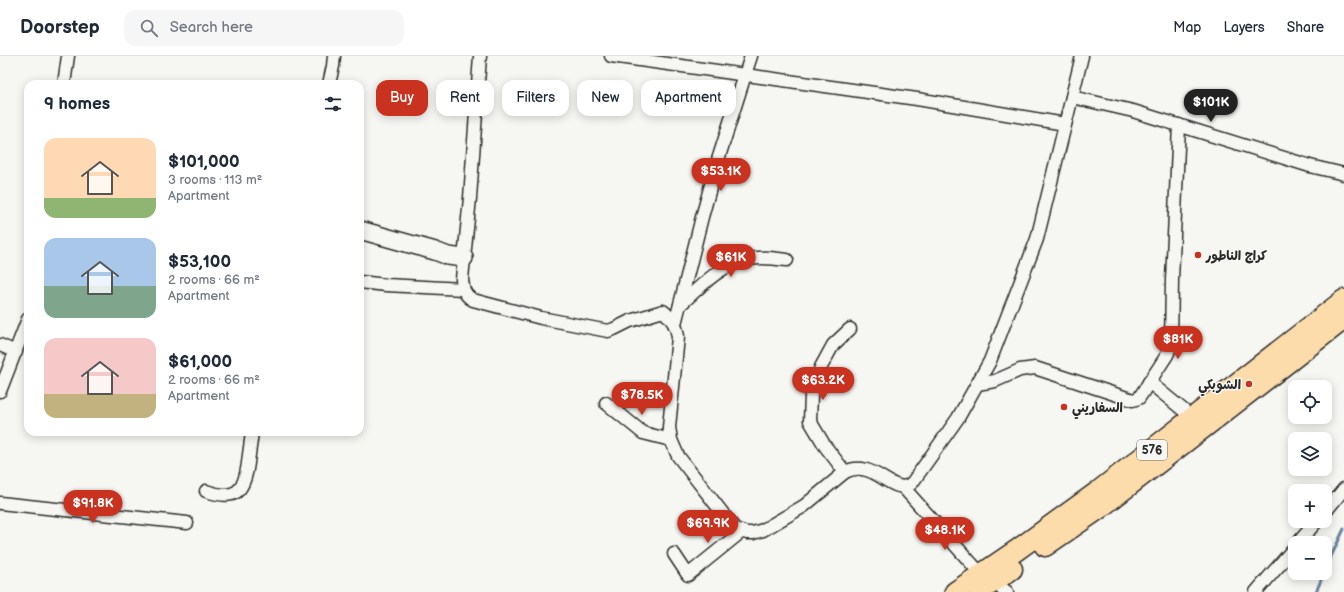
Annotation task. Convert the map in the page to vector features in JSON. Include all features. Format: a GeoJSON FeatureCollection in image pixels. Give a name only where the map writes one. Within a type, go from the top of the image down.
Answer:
{"type":"FeatureCollection","features":[{"type":"Feature","properties":{"kind":"main road","name":"576"},"geometry":{"type":"LineString","coordinates":[[990,585],[1017,550],[1100,490],[1344,300]]}},
{"type":"Feature","properties":{"kind":"main road","name":"576"},"geometry":{"type":"LineString","coordinates":[[955,592],[990,585],[1100,508],[1344,319]]}},
{"type":"Feature","properties":{"kind":"street"},"geometry":{"type":"LineString","coordinates":[[65,80],[68,56]]}},
{"type":"Feature","properties":{"kind":"street"},"geometry":{"type":"LineString","coordinates":[[330,80],[334,66],[334,56]]}},
{"type":"Feature","properties":{"kind":"street"},"geometry":{"type":"LineString","coordinates":[[480,56],[470,198],[464,258],[463,288],[468,297],[473,300],[542,318],[608,331],[630,321],[663,311],[672,319],[678,330],[670,427],[671,440],[683,462],[736,529],[741,532],[753,533],[763,530],[804,506],[845,472],[851,469],[862,468],[896,486],[908,486],[912,483],[958,418],[990,361],[1037,239],[1082,56]]}},
{"type":"Feature","properties":{"kind":"street"},"geometry":{"type":"LineString","coordinates":[[611,56],[917,99],[1065,124]]}},
{"type":"Feature","properties":{"kind":"street"},"geometry":{"type":"LineString","coordinates":[[675,324],[717,163],[751,56]]}},
{"type":"Feature","properties":{"kind":"street"},"geometry":{"type":"LineString","coordinates":[[1072,97],[1133,111],[1310,166],[1344,174]]}},
{"type":"Feature","properties":{"kind":"street"},"geometry":{"type":"LineString","coordinates":[[977,384],[995,381],[1020,370],[1035,368],[1133,400],[1139,398],[1167,355],[1171,345],[1172,280],[1179,125]]}},
{"type":"Feature","properties":{"kind":"street"},"geometry":{"type":"LineString","coordinates":[[364,231],[430,249],[448,256],[464,258]]}},
{"type":"Feature","properties":{"kind":"street"},"geometry":{"type":"LineString","coordinates":[[680,305],[706,282],[725,268],[744,260],[762,258],[787,260]]}},
{"type":"Feature","properties":{"kind":"street"},"geometry":{"type":"LineString","coordinates":[[364,282],[386,285],[463,288]]}},
{"type":"Feature","properties":{"kind":"street"},"geometry":{"type":"LineString","coordinates":[[845,472],[825,446],[810,421],[811,396],[821,367],[833,345],[850,329]]}},
{"type":"Feature","properties":{"kind":"street"},"geometry":{"type":"LineString","coordinates":[[0,391],[21,346],[24,334]]}},
{"type":"Feature","properties":{"kind":"street"},"geometry":{"type":"LineString","coordinates":[[0,345],[21,346]]}},
{"type":"Feature","properties":{"kind":"street"},"geometry":{"type":"LineString","coordinates":[[1149,382],[1193,418]]}},
{"type":"Feature","properties":{"kind":"street"},"geometry":{"type":"LineString","coordinates":[[606,403],[643,433],[671,440]]}},
{"type":"Feature","properties":{"kind":"street"},"geometry":{"type":"LineString","coordinates":[[206,491],[227,495],[234,493],[242,486],[246,477],[251,436]]}},
{"type":"Feature","properties":{"kind":"street"},"geometry":{"type":"LineString","coordinates":[[903,487],[990,585]]}},
{"type":"Feature","properties":{"kind":"street"},"geometry":{"type":"LineString","coordinates":[[1332,504],[1344,490]]}},
{"type":"Feature","properties":{"kind":"street"},"geometry":{"type":"LineString","coordinates":[[0,503],[187,522]]}},
{"type":"Feature","properties":{"kind":"street"},"geometry":{"type":"LineString","coordinates":[[1304,536],[1311,528]]}},
{"type":"Feature","properties":{"kind":"street"},"geometry":{"type":"LineString","coordinates":[[674,554],[688,575],[741,532]]}},
{"type":"Feature","properties":{"kind":"street"},"geometry":{"type":"LineString","coordinates":[[1256,592],[1288,555]]}},
{"type":"Feature","properties":{"kind":"waterway"},"geometry":{"type":"LineString","coordinates":[[1332,554],[1344,529]]}},
{"type":"Feature","properties":{"kind":"waterway"},"geometry":{"type":"LineString","coordinates":[[1316,592],[1321,580]]}},
{"type":"Feature","properties":{"kind":"place","name":"كراج الناطور"},"geometry":{"type":"Point","coordinates":[1198,255]}},
{"type":"Feature","properties":{"kind":"place","name":"الشوبكي"},"geometry":{"type":"Point","coordinates":[1249,384]}},
{"type":"Feature","properties":{"kind":"place","name":"السفاريني"},"geometry":{"type":"Point","coordinates":[1064,407]}}]}
